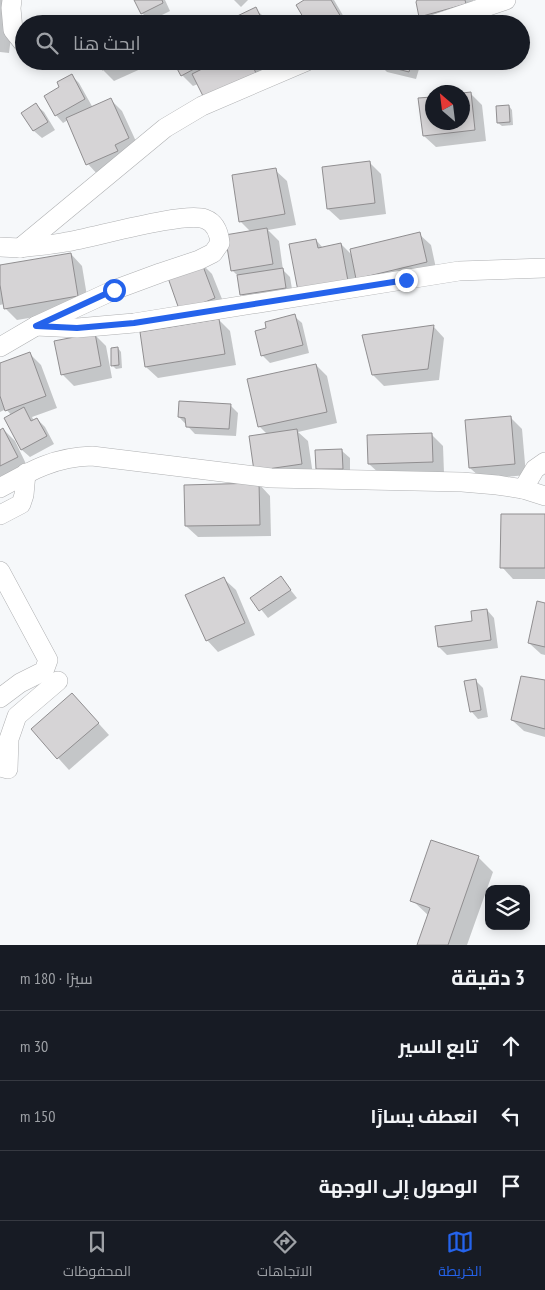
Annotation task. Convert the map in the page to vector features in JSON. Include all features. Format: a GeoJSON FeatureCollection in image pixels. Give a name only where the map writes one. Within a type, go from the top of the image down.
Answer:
{"type":"FeatureCollection","features":[{"type":"Feature","properties":{"kind":"street"},"geometry":{"type":"LineString","coordinates":[[12,0],[13,30],[15,33]]}},
{"type":"Feature","properties":{"kind":"street"},"geometry":{"type":"LineString","coordinates":[[462,15],[506,0]]}},
{"type":"Feature","properties":{"kind":"street"},"geometry":{"type":"LineString","coordinates":[[20,248],[165,128],[202,106],[286,70]]}},
{"type":"Feature","properties":{"kind":"street"},"geometry":{"type":"LineString","coordinates":[[0,247],[20,248],[66,242],[182,218],[204,218],[214,225],[219,234],[220,243],[213,253],[199,260],[114,290],[36,326],[0,348]]}},
{"type":"Feature","properties":{"kind":"street"},"geometry":{"type":"LineString","coordinates":[[36,326],[77,328],[134,323],[459,271],[545,268]]}},
{"type":"Feature","properties":{"kind":"street"},"geometry":{"type":"LineString","coordinates":[[0,488],[26,473],[66,458],[92,456],[271,478],[462,482],[510,486],[545,496]]}},
{"type":"Feature","properties":{"kind":"street"},"geometry":{"type":"LineString","coordinates":[[523,489],[535,469],[545,462]]}},
{"type":"Feature","properties":{"kind":"street"},"geometry":{"type":"LineString","coordinates":[[0,515],[21,504],[24,495],[26,473]]}},
{"type":"Feature","properties":{"kind":"street"},"geometry":{"type":"LineString","coordinates":[[0,571],[48,660],[44,671],[20,683],[0,698]]}},
{"type":"Feature","properties":{"kind":"street"},"geometry":{"type":"LineString","coordinates":[[0,767],[8,768],[9,740],[17,716],[58,681]]}},
{"type":"Feature","properties":{"kind":"building"},"geometry":{"type":"Polygon","coordinates":[[[134,0],[162,0],[163,3],[141,14],[134,0]]]}},
{"type":"Feature","properties":{"kind":"building"},"geometry":{"type":"Polygon","coordinates":[[[304,0],[331,0],[340,15],[302,15],[296,5],[304,0]]]}},
{"type":"Feature","properties":{"kind":"building"},"geometry":{"type":"Polygon","coordinates":[[[417,0],[465,0],[466,4],[426,15],[419,15],[417,0]]]}},
{"type":"Feature","properties":{"kind":"building"},"geometry":{"type":"Polygon","coordinates":[[[256,7],[260,15],[239,15],[256,7]]]}},
{"type":"Feature","properties":{"kind":"building"},"geometry":{"type":"Polygon","coordinates":[[[178,70],[192,70],[181,76],[178,70]]]}},
{"type":"Feature","properties":{"kind":"building"},"geometry":{"type":"Polygon","coordinates":[[[200,70],[254,70],[256,73],[204,98],[192,74],[200,70]]]}},
{"type":"Feature","properties":{"kind":"building"},"geometry":{"type":"Polygon","coordinates":[[[72,74],[85,99],[55,116],[44,96],[59,87],[57,82],[72,74]]]}},
{"type":"Feature","properties":{"kind":"building"},"geometry":{"type":"Polygon","coordinates":[[[470,92],[475,130],[423,136],[418,98],[425,98],[425,130],[470,130],[470,92]]]}},
{"type":"Feature","properties":{"kind":"building"},"geometry":{"type":"Polygon","coordinates":[[[111,98],[129,138],[115,145],[118,151],[86,165],[66,118],[111,98]]]}},
{"type":"Feature","properties":{"kind":"building"},"geometry":{"type":"Polygon","coordinates":[[[36,103],[48,122],[33,131],[21,113],[36,103]]]}},
{"type":"Feature","properties":{"kind":"building"},"geometry":{"type":"Polygon","coordinates":[[[509,105],[510,122],[497,123],[496,106],[509,105]]]}},
{"type":"Feature","properties":{"kind":"building"},"geometry":{"type":"Polygon","coordinates":[[[370,161],[375,203],[327,209],[322,167],[370,161]]]}},
{"type":"Feature","properties":{"kind":"building"},"geometry":{"type":"Polygon","coordinates":[[[276,168],[285,214],[239,222],[232,175],[276,168]]]}},
{"type":"Feature","properties":{"kind":"building"},"geometry":{"type":"Polygon","coordinates":[[[267,228],[273,264],[231,271],[225,235],[267,228]]]}},
{"type":"Feature","properties":{"kind":"building"},"geometry":{"type":"Polygon","coordinates":[[[420,232],[427,262],[356,279],[350,249],[420,232]]]}},
{"type":"Feature","properties":{"kind":"building"},"geometry":{"type":"Polygon","coordinates":[[[316,239],[318,248],[341,243],[348,281],[298,291],[289,244],[316,239]]]}},
{"type":"Feature","properties":{"kind":"building"},"geometry":{"type":"Polygon","coordinates":[[[71,253],[78,296],[4,309],[0,285],[0,265],[71,253]]]}},
{"type":"Feature","properties":{"kind":"building"},"geometry":{"type":"Polygon","coordinates":[[[201,261],[215,298],[180,312],[167,275],[201,261]]]}},
{"type":"Feature","properties":{"kind":"building"},"geometry":{"type":"Polygon","coordinates":[[[283,268],[286,288],[240,295],[237,275],[283,268]]]}},
{"type":"Feature","properties":{"kind":"building"},"geometry":{"type":"Polygon","coordinates":[[[295,314],[303,345],[261,356],[255,331],[266,328],[265,322],[295,314]]]}},
{"type":"Feature","properties":{"kind":"building"},"geometry":{"type":"Polygon","coordinates":[[[219,319],[225,354],[145,367],[140,332],[219,319]]]}},
{"type":"Feature","properties":{"kind":"building"},"geometry":{"type":"Polygon","coordinates":[[[434,325],[428,369],[372,375],[362,335],[434,325]]]}},
{"type":"Feature","properties":{"kind":"building"},"geometry":{"type":"Polygon","coordinates":[[[95,333],[101,366],[61,375],[54,341],[95,333]]]}},
{"type":"Feature","properties":{"kind":"building"},"geometry":{"type":"Polygon","coordinates":[[[118,347],[119,365],[111,366],[111,348],[118,347]]]}},
{"type":"Feature","properties":{"kind":"building"},"geometry":{"type":"Polygon","coordinates":[[[30,352],[46,396],[5,411],[0,396],[0,363],[30,352]]]}},
{"type":"Feature","properties":{"kind":"building"},"geometry":{"type":"Polygon","coordinates":[[[316,364],[327,412],[258,427],[247,379],[316,364]]]}},
{"type":"Feature","properties":{"kind":"building"},"geometry":{"type":"Polygon","coordinates":[[[179,401],[231,404],[229,429],[186,427],[185,418],[178,417],[179,401]]]}},
{"type":"Feature","properties":{"kind":"building"},"geometry":{"type":"Polygon","coordinates":[[[24,407],[31,421],[37,418],[47,436],[21,450],[4,418],[24,407]]]}},
{"type":"Feature","properties":{"kind":"building"},"geometry":{"type":"Polygon","coordinates":[[[511,416],[515,464],[469,468],[465,420],[511,416]]]}},
{"type":"Feature","properties":{"kind":"building"},"geometry":{"type":"Polygon","coordinates":[[[3,428],[18,457],[0,466],[0,430],[3,428]]]}},
{"type":"Feature","properties":{"kind":"building"},"geometry":{"type":"Polygon","coordinates":[[[297,429],[302,464],[254,471],[249,436],[297,429]]]}},
{"type":"Feature","properties":{"kind":"building"},"geometry":{"type":"Polygon","coordinates":[[[432,433],[433,462],[368,464],[367,435],[432,433]]]}},
{"type":"Feature","properties":{"kind":"building"},"geometry":{"type":"Polygon","coordinates":[[[342,449],[343,469],[316,469],[315,450],[342,449]]]}},
{"type":"Feature","properties":{"kind":"building"},"geometry":{"type":"Polygon","coordinates":[[[259,483],[260,525],[185,526],[184,485],[259,483]]]}},
{"type":"Feature","properties":{"kind":"building"},"geometry":{"type":"Polygon","coordinates":[[[501,514],[545,514],[545,568],[500,568],[501,514]]]}},
{"type":"Feature","properties":{"kind":"building"},"geometry":{"type":"Polygon","coordinates":[[[281,576],[291,590],[259,611],[250,598],[281,576]]]}},
{"type":"Feature","properties":{"kind":"building"},"geometry":{"type":"Polygon","coordinates":[[[224,577],[245,623],[206,641],[185,595],[224,577]]]}},
{"type":"Feature","properties":{"kind":"building"},"geometry":{"type":"Polygon","coordinates":[[[537,601],[545,603],[545,647],[528,643],[537,601]]]}},
{"type":"Feature","properties":{"kind":"building"},"geometry":{"type":"Polygon","coordinates":[[[487,609],[491,640],[438,647],[435,626],[472,621],[471,611],[487,609]]]}},
{"type":"Feature","properties":{"kind":"building"},"geometry":{"type":"Polygon","coordinates":[[[521,676],[545,680],[545,729],[511,720],[521,676]]]}},
{"type":"Feature","properties":{"kind":"building"},"geometry":{"type":"Polygon","coordinates":[[[476,679],[481,710],[470,712],[464,681],[476,679]]]}},
{"type":"Feature","properties":{"kind":"building"},"geometry":{"type":"Polygon","coordinates":[[[72,693],[99,723],[57,759],[31,729],[72,693]]]}},
{"type":"Feature","properties":{"kind":"building"},"geometry":{"type":"Polygon","coordinates":[[[431,840],[479,856],[448,945],[417,945],[430,908],[410,901],[431,840]]]}},
{"type":"Feature","properties":{"kind":"route"},"geometry":{"type":"LineString","coordinates":[[114,290],[36,326],[77,328],[134,323],[406,280]]}}]}
